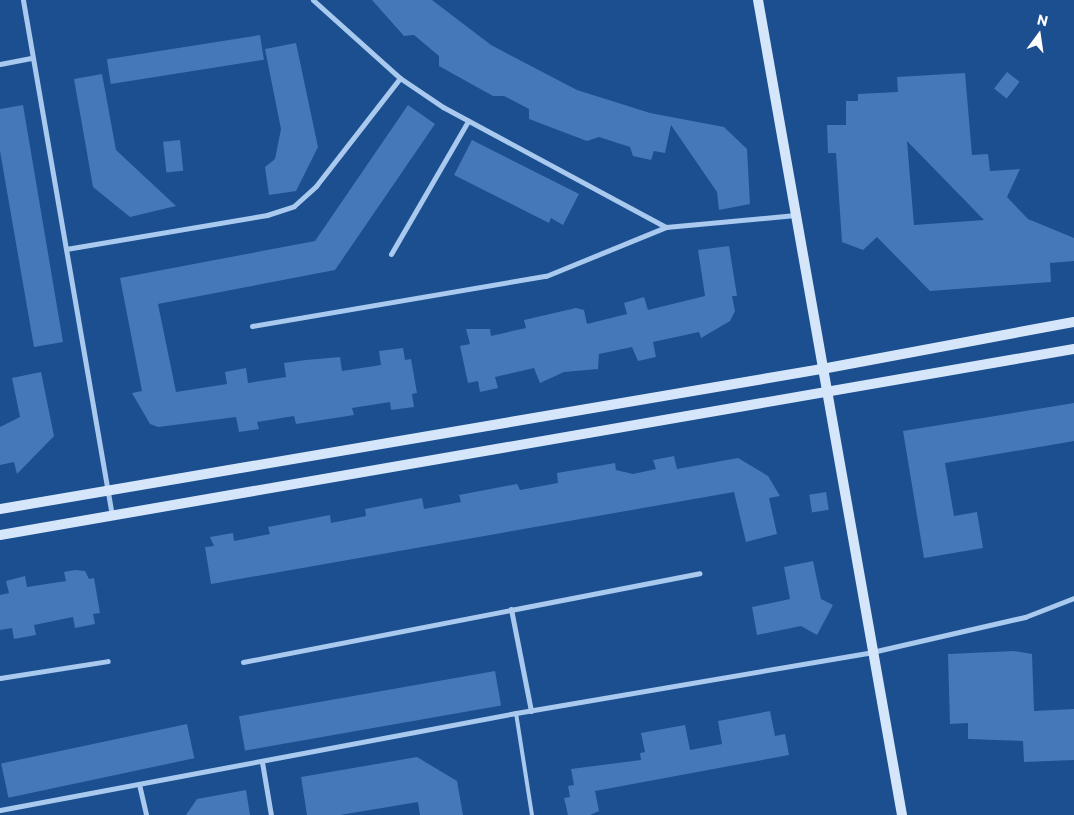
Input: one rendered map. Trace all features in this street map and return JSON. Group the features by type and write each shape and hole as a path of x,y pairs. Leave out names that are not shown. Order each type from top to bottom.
{"main road":[{"path":"758,0 902,815"},
{"path":"0,509 822,369 1074,322"},
{"path":"0,535 1074,349"}],"street":[{"path":"23,0 112,516"},
{"path":"313,0 400,78 468,121 666,227"},
{"path":"0,64 32,58"},
{"path":"66,249 266,215 294,206 316,186 400,78"},
{"path":"391,254 468,121"},
{"path":"252,326 546,276 666,227 795,215"},
{"path":"242,662 700,573"},
{"path":"0,810 516,713 872,652 1025,617 1074,598"},
{"path":"511,609 531,711"},
{"path":"0,678 108,661"},
{"path":"262,762 271,815"},
{"path":"140,784 146,815"}],"lane":[{"path":"516,713 532,815"}],"building":[{"path":"372,0 432,0 491,45 577,90 650,113 724,127 747,149 750,204 719,210 717,192 671,125 665,153 654,151 651,160 633,156 630,147 599,137 587,141 529,119 529,109 504,96 493,96 439,66 439,56 414,35 404,36"},
{"path":"260,35 264,60 111,84 107,59"},
{"path":"296,43 318,147 296,191 269,195 265,167 275,159 281,129 265,49"},
{"path":"1007,72 1020,82 1007,98 994,89"},
{"path":"965,73 972,155 988,154 990,171 1020,169 1007,197 1028,219 1074,238 1074,261 1050,263 1051,282 930,291 877,237 863,250 842,242 836,153 828,153 827,125 846,125 846,101 858,101 858,94 898,92 897,77","holes":["907,141 984,220 914,225"]},
{"path":"102,74 116,150 176,206 130,217 93,187 74,79"},
{"path":"23,105 63,342 34,347 0,151 0,109"},
{"path":"408,105 435,124 335,270 158,304 176,392 227,384 225,372 246,368 248,383 286,377 284,363 306,360 340,357 342,371 381,365 379,351 403,348 405,360 411,359 417,393 412,394 414,407 391,410 390,402 352,408 354,415 296,424 294,416 257,422 259,429 239,432 236,417 158,427 150,424 132,393 142,391 120,278 315,241"},
{"path":"180,140 183,171 166,173 163,142"},
{"path":"472,140 579,194 563,225 551,218 549,223 454,175"},
{"path":"729,246 737,296 732,296 735,311 730,321 701,338 699,332 653,342 656,357 638,361 632,347 599,354 598,369 564,372 540,383 534,368 495,377 498,388 480,392 478,381 468,383 460,346 470,344 466,329 490,329 491,336 526,328 524,320 576,308 584,310 587,324 627,314 624,303 644,297 648,310 705,296 698,250"},
{"path":"41,372 54,436 17,474 14,462 0,465 0,427 20,417 12,378"},
{"path":"1074,403 1074,441 945,463 954,516 977,512 983,548 924,558 903,431"},
{"path":"674,456 677,469 738,458 768,476 780,496 769,498 777,534 746,542 734,492 211,584 205,547 214,546 210,537 233,533 234,541 270,534 268,527 330,515 331,523 366,516 365,509 422,498 424,509 461,502 459,495 517,484 520,490 558,483 557,473 615,463 616,470 633,474 656,469 653,460"},
{"path":"826,492 829,510 812,512 809,495"},
{"path":"813,561 821,599 833,605 817,635 801,626 757,635 752,607 790,599 784,567"},
{"path":"85,571 89,579 94,578 100,613 93,614 95,624 75,628 73,617 34,625 36,635 14,639 12,628 0,630 0,595 9,593 6,581 25,576 27,587 66,581 64,572"},
{"path":"1014,651 1032,654 1034,711 1074,709 1074,760 1024,762 1023,741 968,739 968,723 950,724 948,654"},
{"path":"495,671 501,705 245,751 239,716"},
{"path":"770,711 775,736 785,734 789,755 595,791 599,811 590,815 568,815 564,798 570,797 568,786 574,785 571,769 641,760 640,753 645,752 641,733 685,725 690,750 722,744 718,721"},
{"path":"187,724 194,758 8,798 1,764"},
{"path":"417,757 457,781 463,815 420,815 418,802 340,815 307,815 301,777"},
{"path":"246,790 250,815 186,815 197,799"}]}
